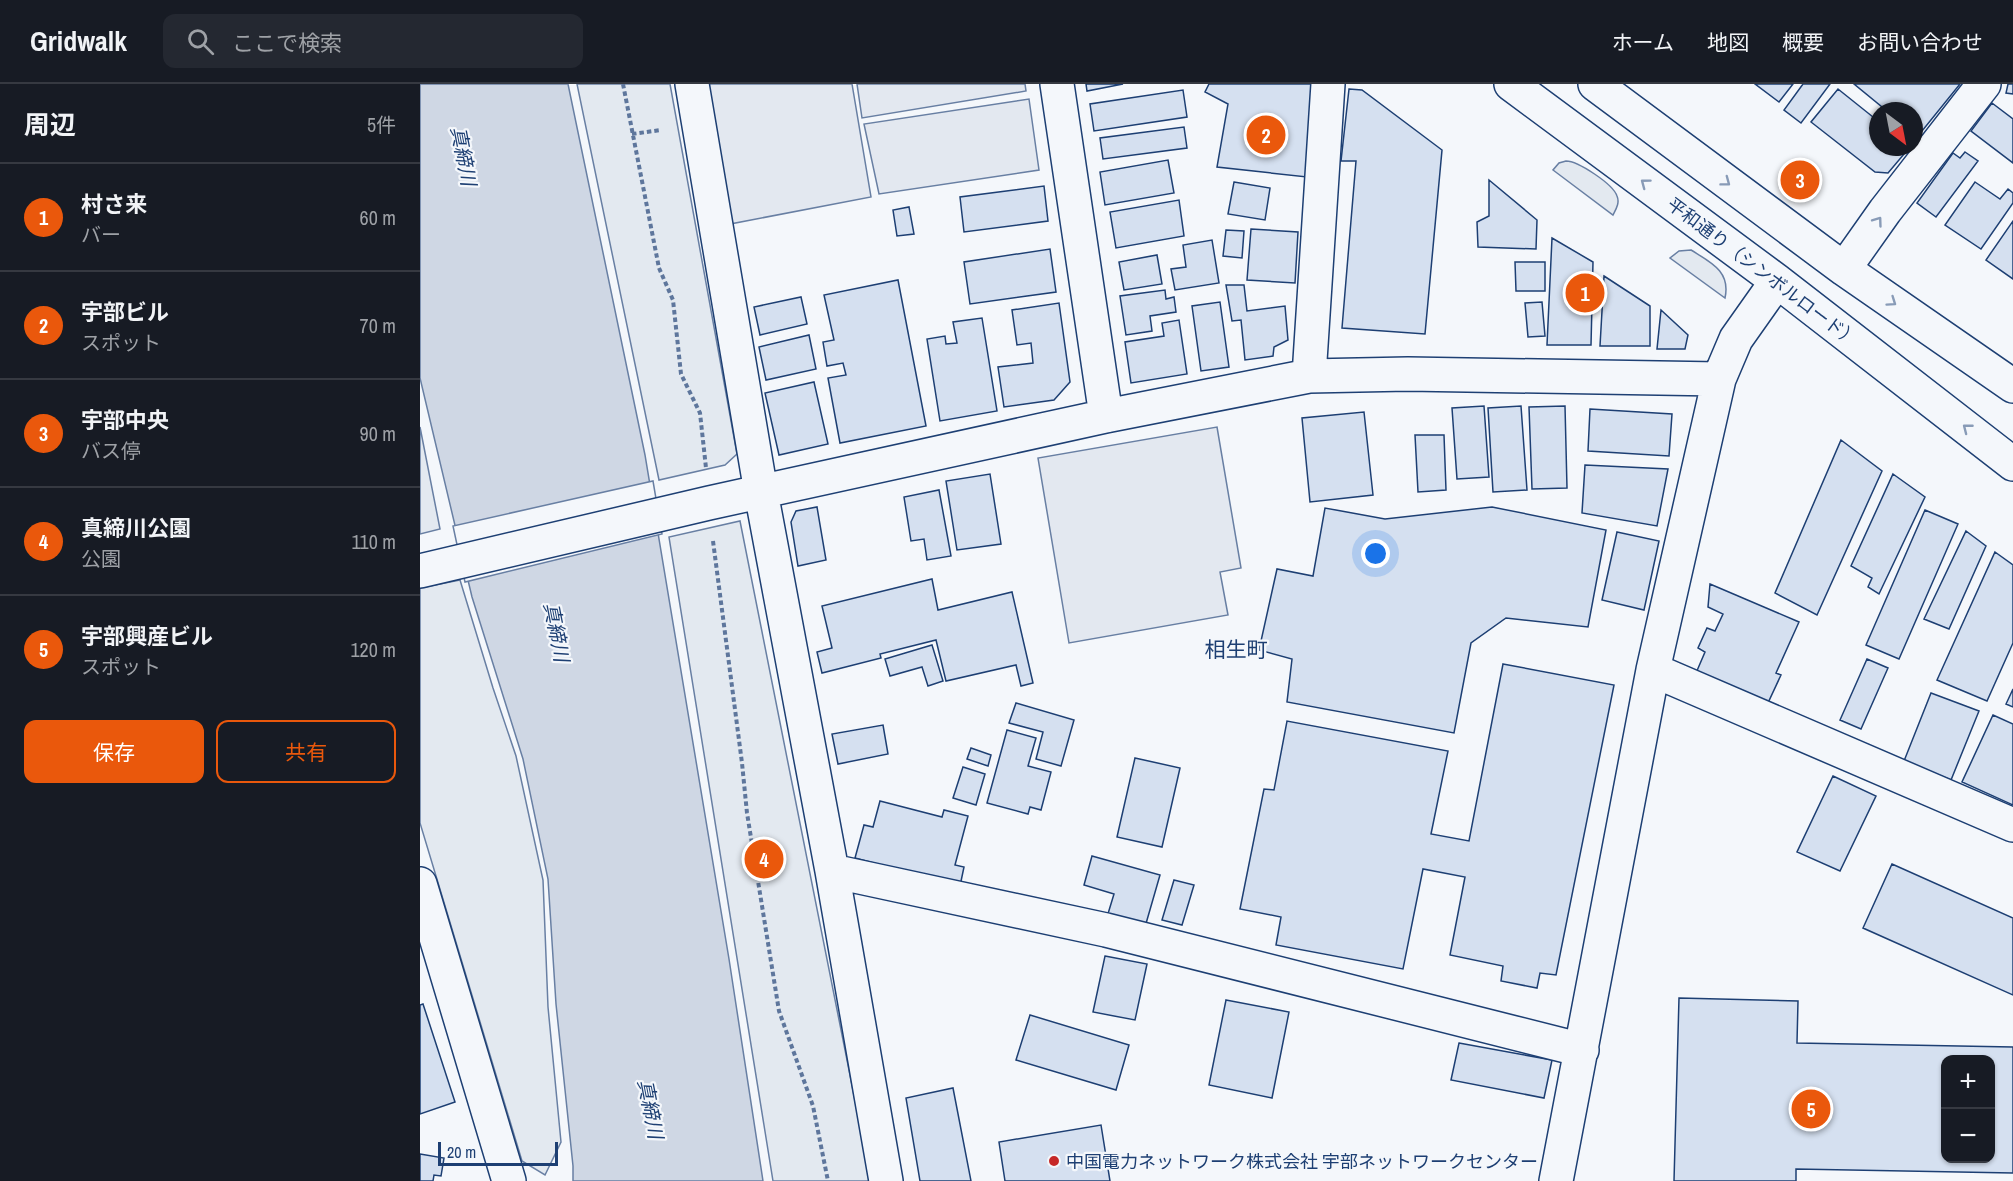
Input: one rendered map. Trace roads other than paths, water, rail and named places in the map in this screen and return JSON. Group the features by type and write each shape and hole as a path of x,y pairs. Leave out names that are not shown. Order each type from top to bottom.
{"street":[{"path":"692,84 761,492 832,871 886,1181"},
{"path":"1057,84 1106,416"},
{"path":"1309,376 1328,84"},
{"name":"平和通り（シンボルロード）","path":"1511,84 1777,281 2013,464"},
{"path":"1844,269 1885,211 1984,84"},
{"path":"1597,85 1844,269 2013,387"},
{"path":"1557,1181 1653,670 1719,379 1736,339 1777,281"},
{"path":"433,567 666,512 1106,416 1309,376 1408,374 1719,379"},
{"path":"1653,670 2013,825"},
{"path":"832,871 1106,930 1582,1050"},
{"path":"420,884 433,976 509,1181"}],"water":[{"name":"真締川","path":"420,84 568,84 645,455 729,959 763,1181 573,1181 556,1004 548,879 523,759 472,597 420,378"}],"place":[{"name":"宇部ビル","path":"1266,135"},
{"name":"宇部中央","path":"1800,180"},
{"name":"村さ来","path":"1585,293"},
{"name":"真締川公園","path":"764,859"},
{"name":"宇部興産ビル","path":"1811,1109"},
{"name":"中国電力ネットワーク株式会社 宇部ネットワークセンター","path":"1054,1161"}],"district":[{"name":"相生町","path":"1236,649"}]}
